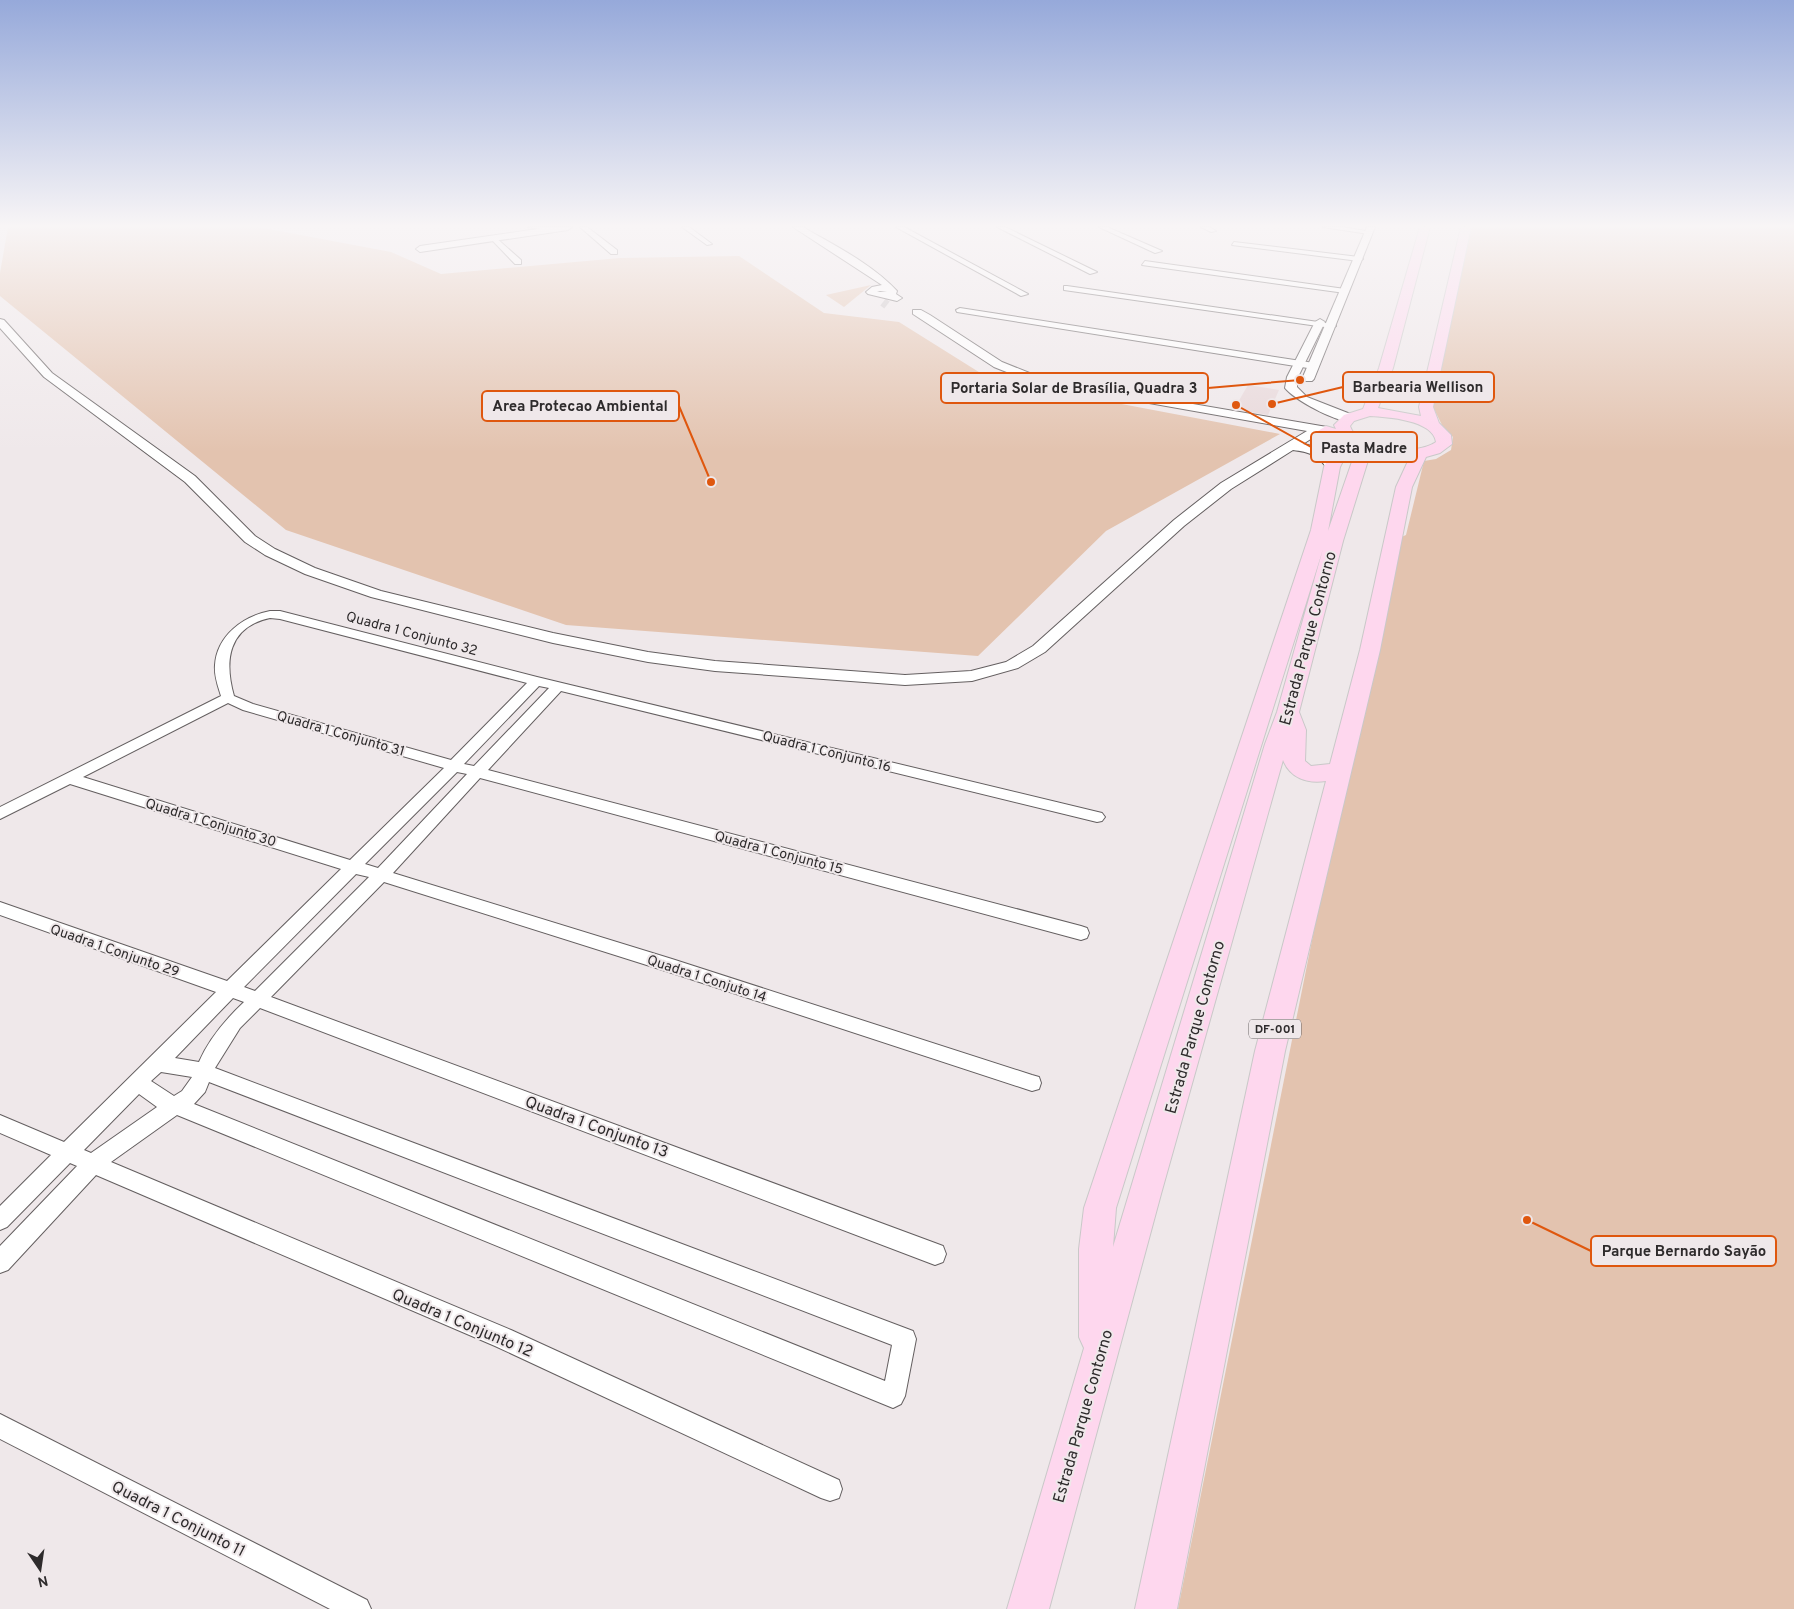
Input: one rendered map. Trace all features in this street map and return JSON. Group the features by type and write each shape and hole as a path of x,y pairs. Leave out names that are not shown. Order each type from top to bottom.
{"main road":[{"path":"1369,412 1386,368 1404,302"},
{"path":"1432,425 1426,408 1449,302"},
{"path":"1369,412 1404,415 1432,425 1443,436 1444,444 1435,451 1419,455 1392,454 1365,447 1344,433 1342,425 1349,418 1369,412"},
{"path":"1322,430 1337,435 1344,442 1332,467 1319,531 1317,552 1323,582"},
{"name":"Estrada Parque Contorno","path":"1028,1609 1144,1194 1190,1044 1207,977 1276,744 1288,712 1334,541 1365,447"},
{"name":"DF-001","path":"1156,1609 1270,1051 1370,650 1404,488 1419,455"},
{"path":"1097,1364 1096,1249 1100,1208 1319,531"},
{"path":"1288,712 1296,728 1294,761 1298,766 1318,775 1328,774 1340,769"}],"street":[{"path":"897,302 920,311 997,364 1036,378 1344,433"},
{"path":"1166,302 1332,326"},
{"path":"1329,302 1292,379 1291,388 1303,398 1349,418"},
{"path":"1303,398 1307,381 1341,302"},
{"path":"960,310 1314,366"},
{"path":"0,322 48,375 190,479 226,517 270,552 341,583 376,594 599,648 715,666 905,680 972,676 1012,666 1039,649 1179,523 1226,486 1288,446 1322,430"},
{"path":"1288,446 1302,447 1320,453 1328,458 1332,467"},
{"name":"Quadra 1 Conjunto 32","path":"228,698 222,671 222,659 229,644 251,620 264,614 280,615 558,686"},
{"path":"0,1220 139,1083 536,681"},
{"path":"0,1262 93,1164 124,1140 178,1105 198,1086 211,1056 222,1038 257,999 381,875 477,770 558,686"},
{"name":"Quadra 1 Conjunto 16","path":"558,686 1097,817"},
{"path":"0,814 171,725 228,698"},
{"name":"Quadra 1 Conjunto 31","path":"228,698 248,706 454,766 477,770"},
{"name":"Quadra 1 Conjunto 15","path":"477,770 1081,933"},
{"name":"Quadra 1 Conjunto 30","path":"69,778 381,875"},
{"name":"Quadra 1 Conjuto 14","path":"381,875 1032,1083"},
{"name":"Quadra 1 Conjunto 29","path":"0,908 257,999"},
{"name":"Quadra 1 Conjunto 13","path":"257,999 935,1254"},
{"path":"139,1083 164,1101 178,1105 892,1396 905,1339 190,1067 158,1063"},
{"name":"Quadra 1 Conjunto 12","path":"0,1124 503,1338 830,1489"},
{"name":"Quadra 1 Conjunto 11","path":"0,1426 358,1609"}],"shaded area":[{"path":"7,302 808,302 824,313 899,322 990,379 1280,434 1106,531 978,656 566,625 286,530"},
{"path":"837,302 850,302 844,307"},
{"path":"1455,302 1794,302 1794,1609 1178,1609 1392,541 1406,535 1424,461 1436,459 1451,450 1453,437 1442,425 1432,405"},
{"path":"1248,385 1279,390 1268,415 1234,409"}],"tunnel":[{"path":"883,302 887,305"}],"place":[{"name":"Portaria Solar de Brasília, Quadra 3","path":"1300,380"},
{"name":"Barbearia Wellison","path":"1272,404"},
{"name":"Pasta Madre","path":"1236,405"},
{"name":"Area Protecao Ambiental","path":"711,482"},
{"name":"Parque Bernardo Sayão","path":"1527,1220"}]}
